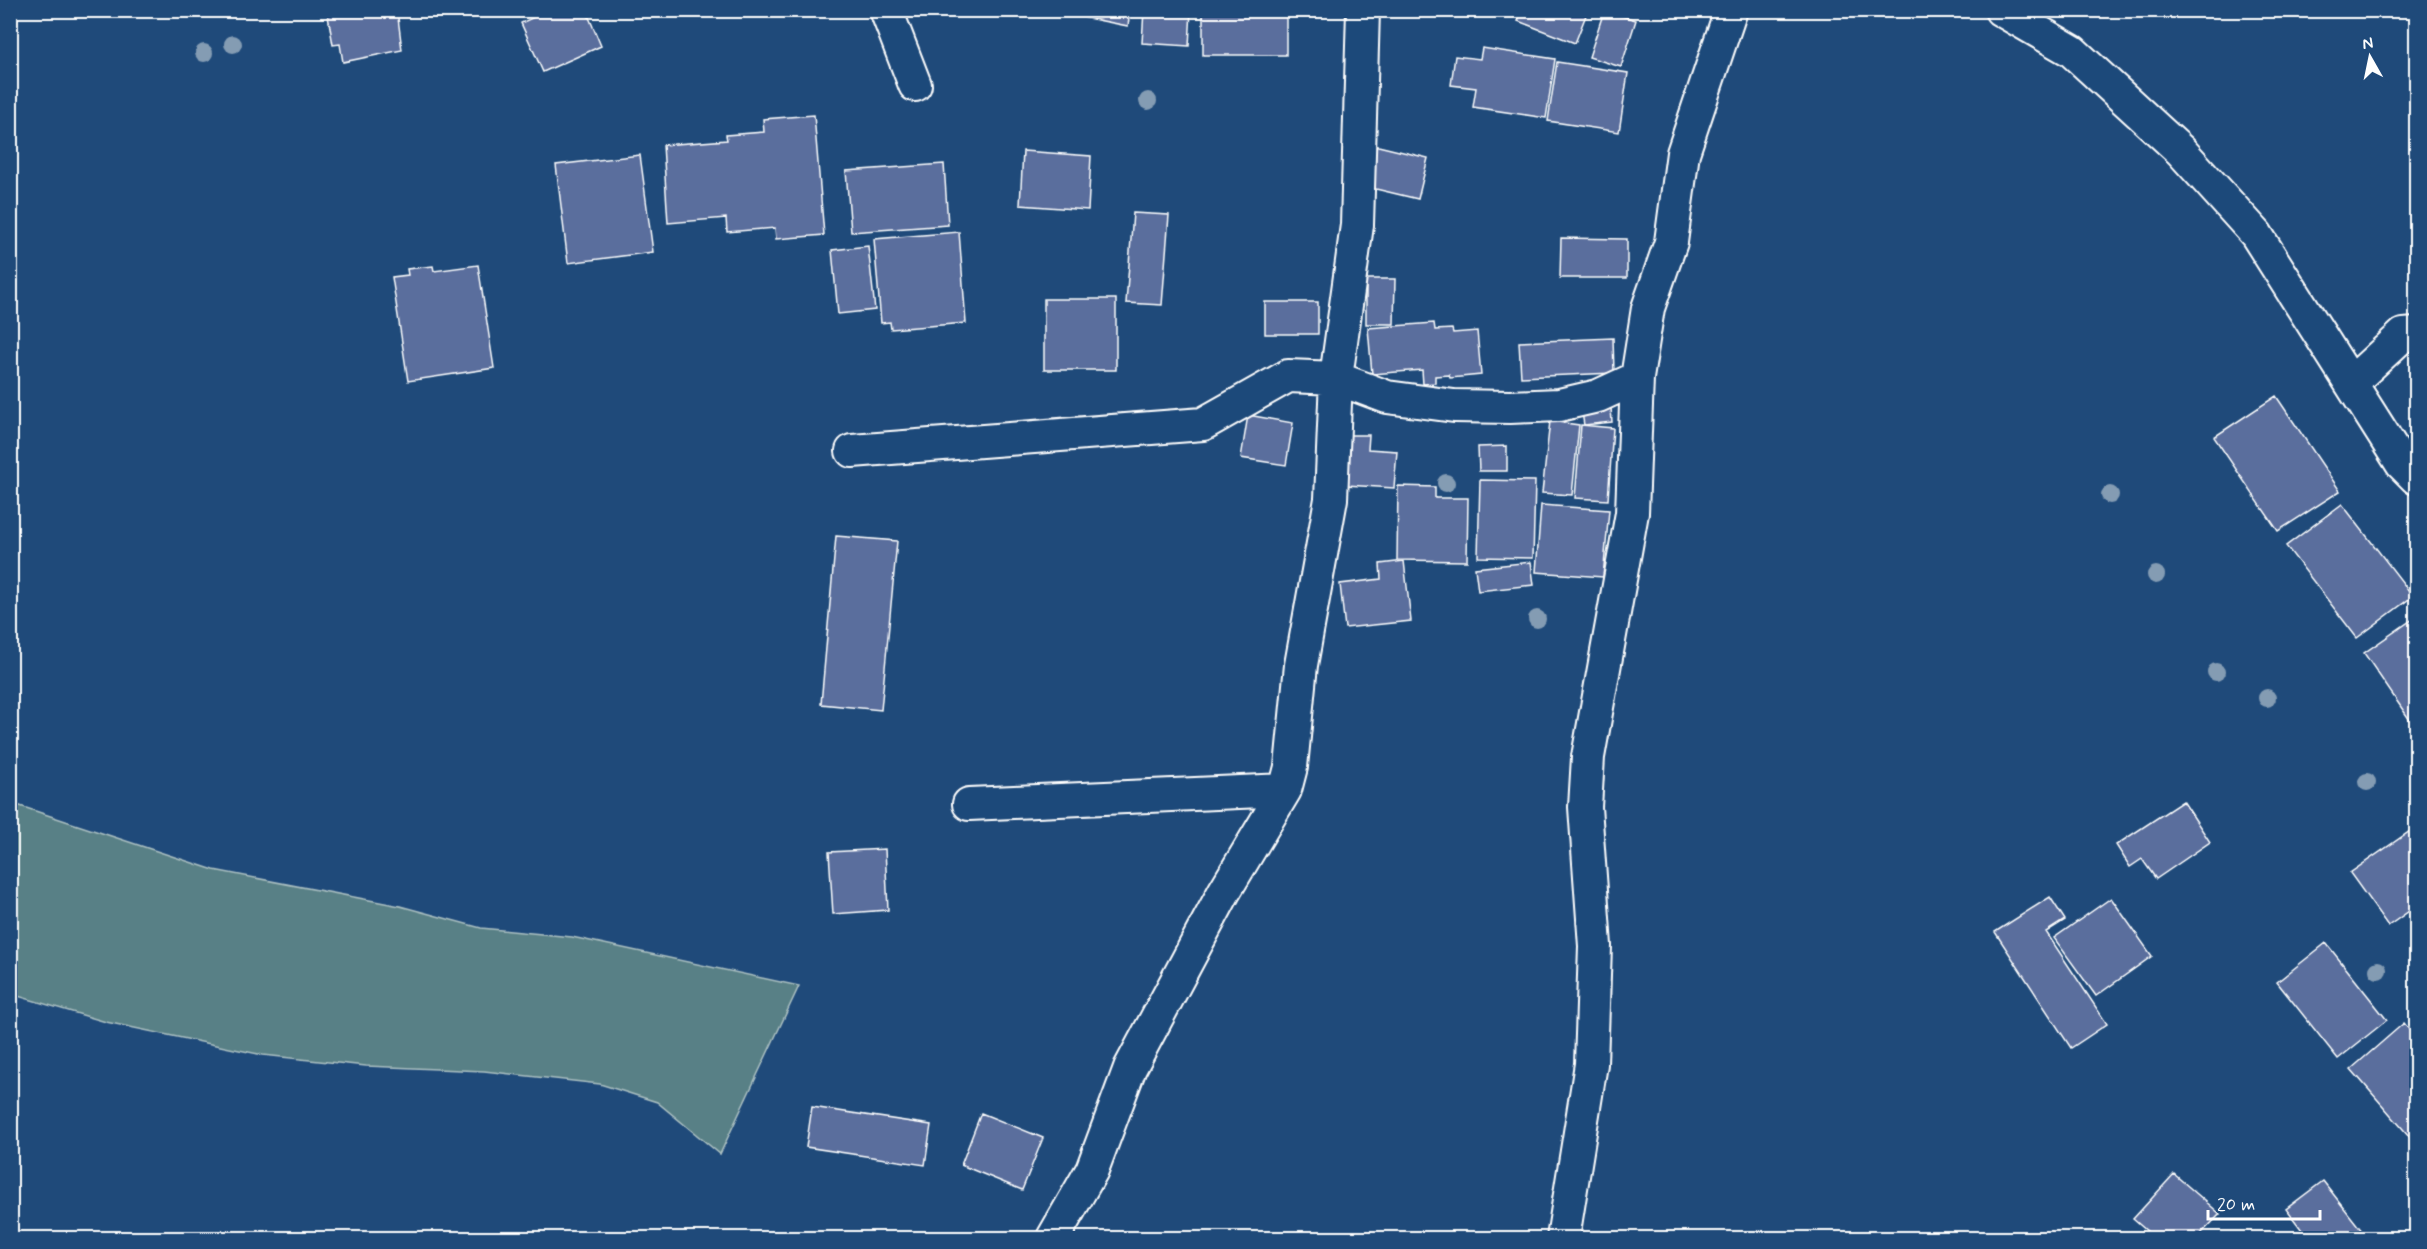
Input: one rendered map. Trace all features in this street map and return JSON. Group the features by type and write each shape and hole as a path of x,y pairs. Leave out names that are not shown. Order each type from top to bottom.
{"street":[{"path":"886,10 915,85"},
{"path":"1053,1239 1092,1170 1130,1068 1224,892 1285,790 1291,767 1301,664 1331,500 1335,378 1358,225 1363,10"},
{"path":"1563,1239 1591,1064 1595,946 1585,807 1588,757 1632,513 1637,378 1648,308 1671,242 1683,153 1731,10"},
{"path":"2001,10 2072,51 2181,151 2256,234 2402,464 2416,478"},
{"path":"2351,383 2403,335 2416,334"},
{"path":"852,451 1203,424 1288,376 1335,378 1387,397 1454,406 1510,407 1559,405 1588,398 1637,378"},
{"path":"969,804 1285,790"}],"green space":[{"path":"11,803 214,870 400,906 481,928 572,937 799,986 720,1154 657,1102 600,1084 484,1071 366,1066 263,1055 106,1022 11,994"}],"building":[{"path":"327,10 397,10 402,50 343,62 340,44 333,45"},
{"path":"549,10 586,10 601,46 543,72 521,23"},
{"path":"691,10 736,10 693,18"},
{"path":"1047,10 1130,10 1128,26"},
{"path":"1144,10 1191,10 1189,46 1142,43"},
{"path":"1203,10 1286,10 1286,55 1203,55"},
{"path":"1522,10 1588,10 1575,43 1518,21"},
{"path":"1604,11 1636,20 1621,67 1589,57"},
{"path":"1482,48 1555,59 1546,118 1473,107 1476,88 1451,85 1455,56 1480,59"},
{"path":"1557,62 1628,73 1619,132 1548,121"},
{"path":"814,115 824,235 776,239 775,228 727,232 726,218 668,223 663,145 727,140 726,135 764,132 763,119"},
{"path":"1370,144 1428,158 1418,199 1359,185"},
{"path":"1023,151 1091,156 1088,210 1020,205"},
{"path":"640,155 653,252 568,263 556,165"},
{"path":"944,164 948,225 851,232 846,171"},
{"path":"1133,213 1169,215 1162,305 1126,303"},
{"path":"959,232 966,323 891,329 890,322 881,323 874,239"},
{"path":"1561,238 1627,239 1627,278 1560,278"},
{"path":"868,246 875,310 838,314 832,250"},
{"path":"478,265 494,368 408,381 392,277 408,275 407,269 433,266 434,271"},
{"path":"1366,279 1395,279 1394,324 1366,324"},
{"path":"1044,299 1116,299 1116,370 1044,370"},
{"path":"1265,302 1318,302 1318,334 1265,334"},
{"path":"1434,323 1435,330 1452,329 1453,333 1477,331 1481,375 1450,378 1449,375 1435,376 1435,383 1423,384 1422,370 1372,374 1368,328"},
{"path":"1613,338 1614,373 1521,377 1519,342"},
{"path":"2276,396 2340,491 2278,531 2214,437"},
{"path":"1611,408 1612,422 1584,425 1582,412"},
{"path":"1248,415 1293,423 1286,465 1241,458"},
{"path":"1550,421 1579,425 1572,495 1542,493"},
{"path":"1581,425 1613,428 1608,500 1575,498"},
{"path":"1350,435 1369,435 1368,449 1397,451 1394,488 1346,485"},
{"path":"1507,446 1507,471 1479,471 1478,447"},
{"path":"1480,480 1535,481 1533,558 1478,557"},
{"path":"1398,486 1435,487 1435,498 1468,498 1467,561 1397,560"},
{"path":"2342,504 2413,596 2357,638 2286,546"},
{"path":"1541,505 1609,510 1603,577 1536,572"},
{"path":"836,536 897,541 881,710 821,704"},
{"path":"1404,561 1411,621 1345,628 1340,584 1381,579 1380,564"},
{"path":"1531,562 1534,585 1478,591 1475,568"},
{"path":"2416,617 2416,729 2364,653"},
{"path":"2183,801 2210,842 2156,879 2142,859 2130,867 2116,845"},
{"path":"2416,827 2416,906 2388,926 2350,873"},
{"path":"885,849 888,910 833,914 829,852"},
{"path":"2050,897 2065,920 2046,932 2107,1024 2071,1048 1995,932"},
{"path":"2111,898 2152,956 2096,996 2054,938"},
{"path":"2326,943 2387,1020 2338,1059 2277,982"},
{"path":"2404,1023 2416,1038 2416,1144 2351,1069"},
{"path":"812,1107 931,1125 925,1165 806,1147"},
{"path":"981,1113 1043,1138 1022,1190 961,1165"},
{"path":"2174,1174 2220,1214 2197,1238 2155,1238 2133,1219"},
{"path":"2323,1181 2366,1236 2362,1238 2308,1238 2286,1209"}]}
